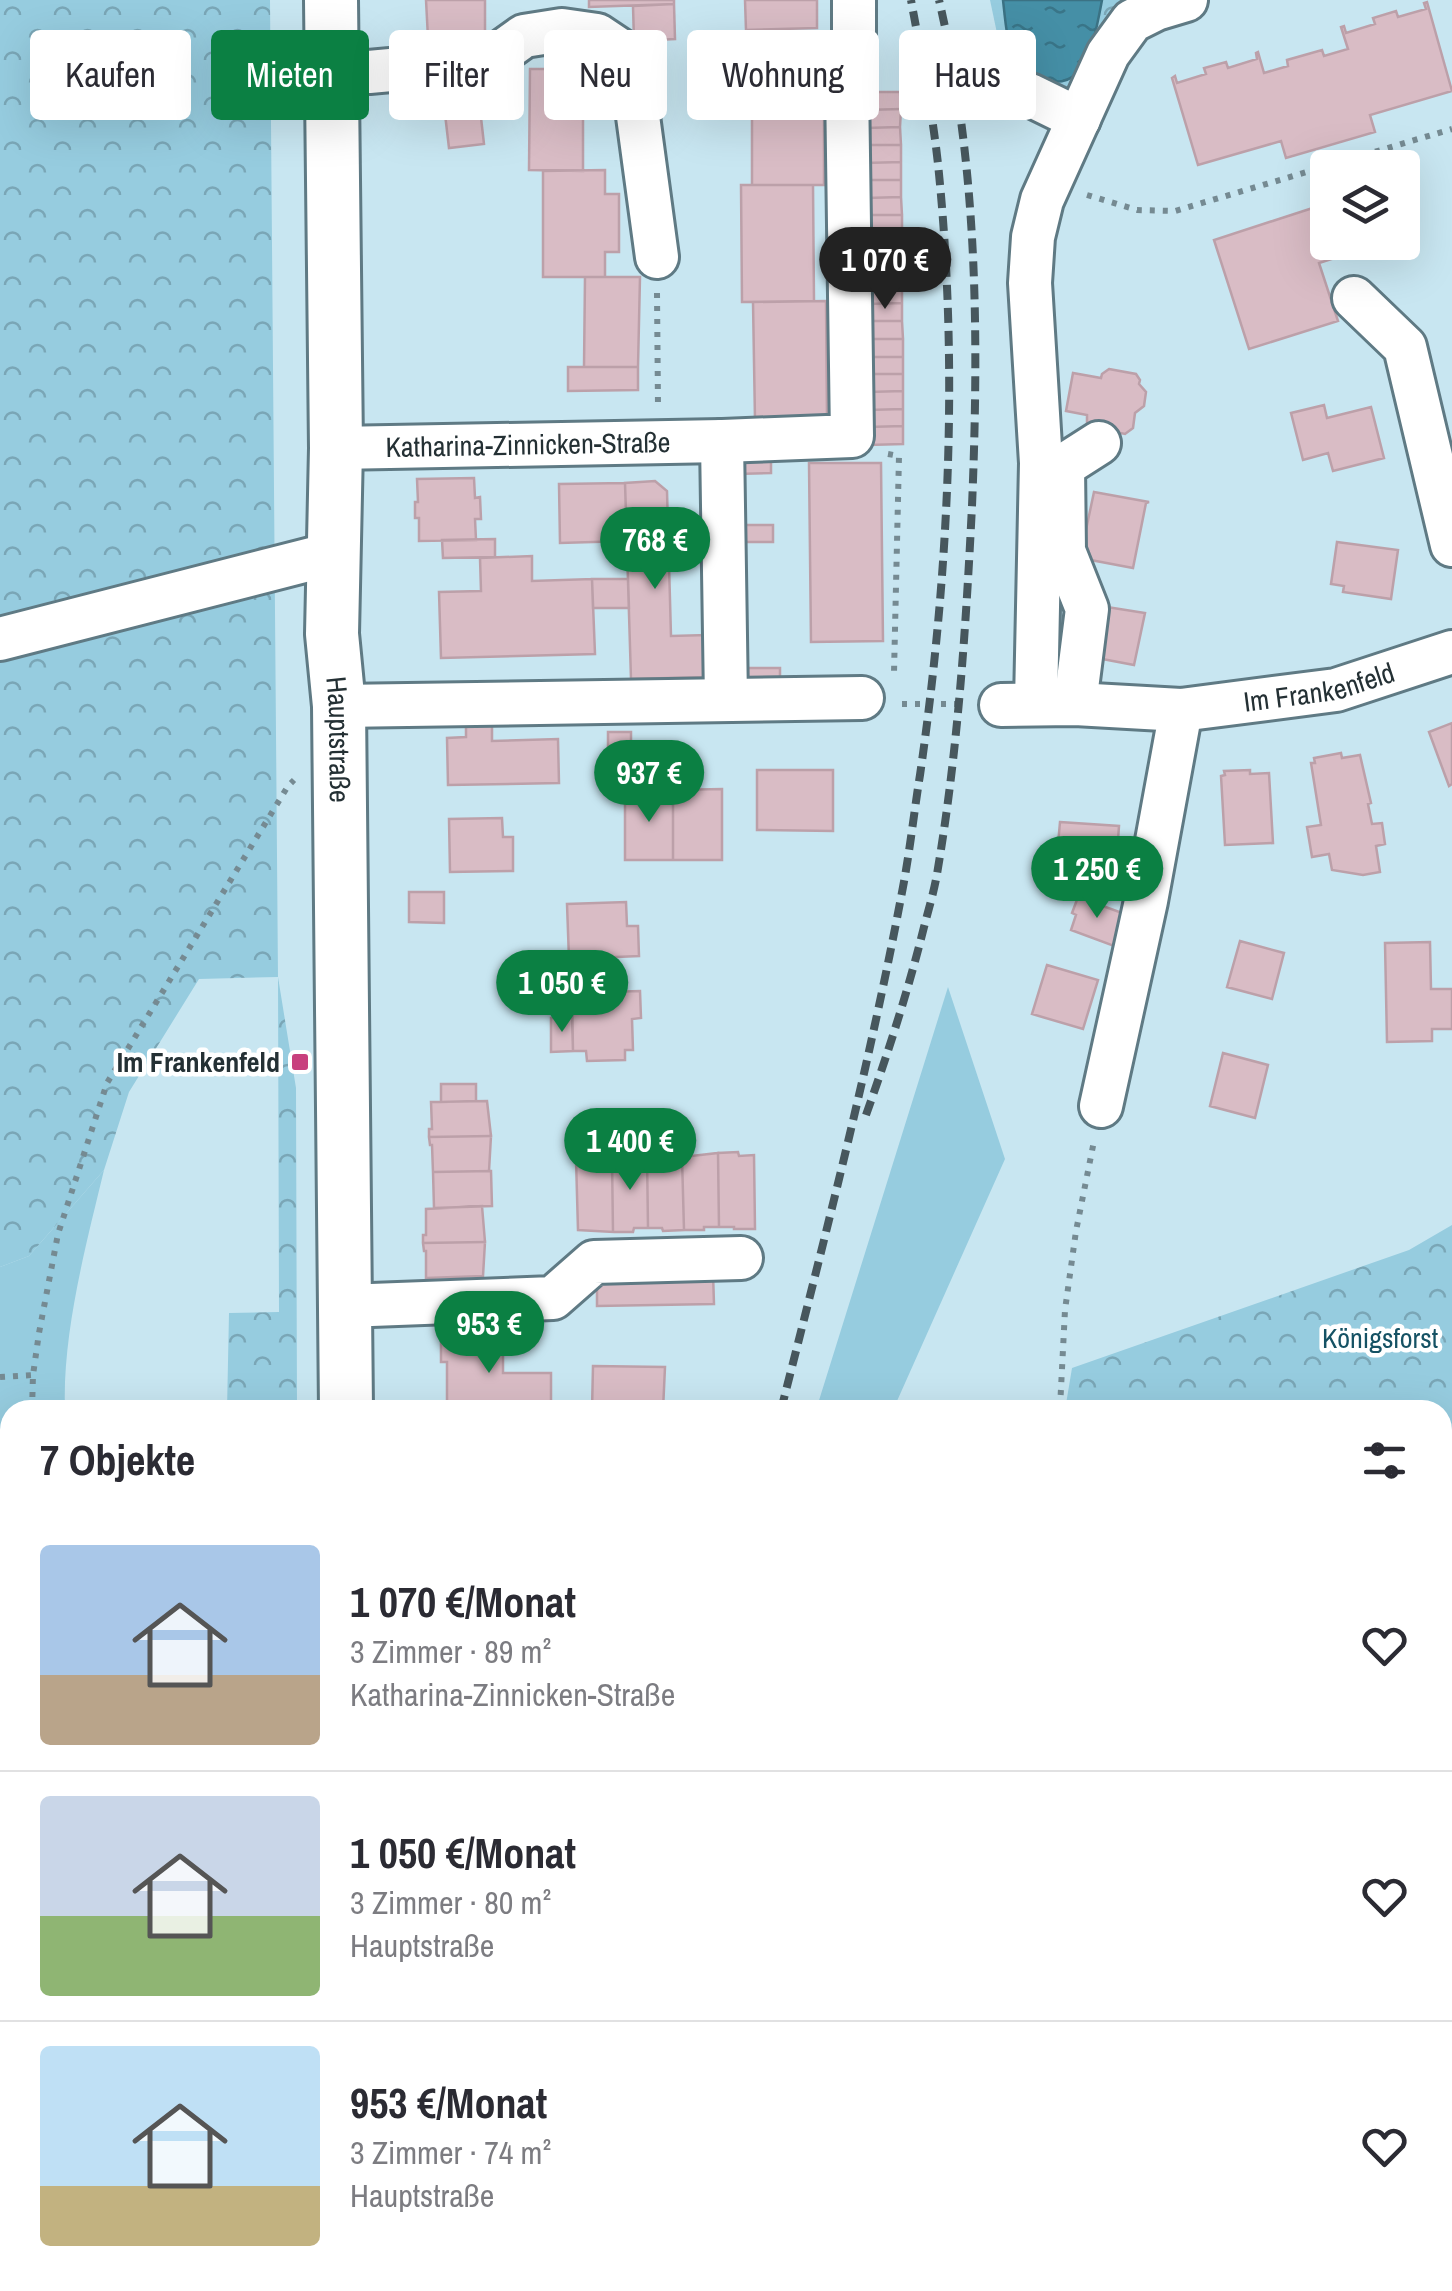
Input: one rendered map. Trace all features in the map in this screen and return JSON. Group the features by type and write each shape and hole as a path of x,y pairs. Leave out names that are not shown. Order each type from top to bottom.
{"main road":[{"name":"Hauptstraße","path":"331,0 331,30"},
{"name":"Hauptstraße","path":"333,120 336,448 332,634 339,722 346,1400"}],"street":[{"path":"852,436 848,84 854,46 854,0"},
{"path":"1037,704 1041,463 1030,283 1032,237 1042,200 1108,54 1132,21 1186,0"},
{"path":"369,72 490,61 524,36 562,30 597,35 630,57 657,257"},
{"path":"1036,98 1079,119"},
{"path":"1354,298 1405,346 1452,544"},
{"name":"Katharina-Zinnicken-Straße","path":"336,448 852,436"},
{"path":"722,442 726,700"},
{"path":"1037,704 1087,609 1064,551 1063,466 1099,442"},
{"path":"0,638 335,554"},
{"name":"Im Frankenfeld","path":"1037,704 1181,710 1336,690 1452,652"},
{"path":"339,722 726,700 878,701"},
{"path":"1102,1106 1146,901 1181,710"},
{"path":"345,1306 554,1298 594,1262 741,1258"}],"path":[{"path":"1087,195 1137,210 1175,211 1452,129"},
{"path":"657,257 659,443"},
{"path":"852,436 864,450 899,456 878,701 1037,704"},
{"path":"32,1400 33,1375 58,1234 106,1082 288,786 339,722"},
{"path":"1060,1400 1065,1310 1076,1232 1102,1106"},
{"path":"0,1377 33,1375"}],"green space":[{"path":"0,0 270,0 270,30 211,30 211,120 271,120 278,977 199,979 129,1092 104,1170 29,1256 0,1267"},
{"path":"990,0 1133,0 1084,76 1059,92 1036,85 1036,30 996,30"},
{"path":"902,232 902,286 867,287 866,233"},
{"path":"278,977 296,1088 297,1400 227,1400 229,1313 279,1312"},
{"path":"948,987 1005,1159 897,1400 819,1400"},
{"path":"104,1170 71,1320 65,1400 0,1400 0,1267 29,1256"},
{"name":"Königsforst","path":"1452,1225 1452,1400 1067,1400 1072,1368 1409,1250"}],"water":[{"path":"1003,0 1102,0 1090,49 1077,73 1067,80 1052,82 1036,78 1036,30 1007,30"}],"building":[{"path":"426,0 485,0 485,30 428,30"},
{"path":"589,0 674,0 674,4 589,7"},
{"path":"745,0 817,0 817,28 746,30"},
{"path":"1427,2 1452,91 1370,115 1375,132 1286,158 1281,141 1198,165 1172,78 1175,76 1177,83 1206,74 1204,68 1226,62 1228,68 1257,59 1258,52 1264,73 1288,66 1287,60 1322,50 1324,56 1348,49 1341,27 1346,33 1375,24 1373,18 1396,11 1398,17 1426,9"},
{"path":"674,4 675,39 667,39 667,30 634,30 633,6"},
{"path":"530,69 544,69 544,120 583,120 583,171 529,170"},
{"path":"879,92 899,92 899,109 879,110"},
{"path":"899,109 900,127 865,128 865,120 879,120 879,110"},
{"path":"446,120 481,120 484,144 449,148"},
{"path":"752,120 824,120 824,185 752,185"},
{"path":"900,127 901,145 865,145 865,128"},
{"path":"865,145 901,145 901,162 865,163"},
{"path":"901,162 901,180 865,180 865,163"},
{"path":"605,170 605,194 619,194 619,252 605,252 605,277 543,277 543,171"},
{"path":"865,180 901,180 901,197 866,198"},
{"path":"741,185 813,185 814,301 742,302"},
{"path":"901,197 902,215 866,215 866,198"},
{"path":"1310,209 1310,260 1328,260 1319,263 1338,321 1249,349 1214,240"},
{"path":"866,215 902,215 902,232 866,233"},
{"path":"585,277 640,277 638,367 584,367"},
{"path":"902,286 902,303 867,304 867,287"},
{"path":"826,301 827,418 755,420 753,302"},
{"path":"902,303 902,321 867,321 867,304"},
{"path":"867,321 902,321 903,339 867,339"},
{"path":"867,339 903,339 903,357 867,357"},
{"path":"867,357 903,357 903,374 867,374"},
{"path":"568,367 638,367 638,390 568,391"},
{"path":"1109,369 1136,374 1146,392 1144,406 1135,413 1133,428 1125,434 1087,426 1087,415 1066,411 1073,373 1101,378"},
{"path":"867,374 903,374 903,391 868,392"},
{"path":"903,391 903,409 868,410 868,392"},
{"path":"1324,405 1327,418 1371,407 1384,458 1333,471 1328,453 1303,460 1291,413"},
{"path":"903,409 903,426 868,427 868,410"},
{"path":"903,426 903,444 868,445 868,427"},
{"path":"736,456 771,456 771,473 737,474"},
{"path":"809,463 881,463 883,641 811,642"},
{"path":"474,478 481,519 475,519 476,540 419,541 419,518 415,518 417,479"},
{"path":"655,481 667,491 671,636 707,635 707,677 631,679 625,483"},
{"path":"625,483 627,541 560,543 559,484"},
{"path":"1094,492 1149,502 1133,568 1080,558"},
{"path":"737,525 773,525 773,542 737,542"},
{"path":"495,539 495,557 443,558 442,540"},
{"path":"1337,542 1398,550 1391,599 1343,592 1344,586 1331,584"},
{"path":"532,556 532,581 592,579 595,654 441,658 439,592 481,591 480,558"},
{"path":"592,579 628,579 629,608 593,608"},
{"path":"1107,607 1145,613 1134,665 1097,658"},
{"path":"739,668 780,668 780,685 739,685"},
{"path":"1452,723 1452,784 1449,786 1429,732"},
{"path":"492,724 492,741 558,739 559,783 448,785 447,738 466,737 466,725"},
{"path":"608,732 631,732 631,770 608,771"},
{"path":"1341,753 1342,758 1360,755 1372,824 1382,823 1385,844 1376,846 1380,872 1363,875 1332,870 1329,854 1312,857 1307,827 1321,825 1311,763 1315,763 1314,758"},
{"path":"757,770 833,770 833,831 757,830"},
{"path":"1250,770 1250,774 1269,773 1273,843 1225,845 1221,776 1224,771"},
{"path":"722,789 722,860 673,860 673,790"},
{"path":"625,790 673,790 673,860 625,860"},
{"path":"502,818 503,837 513,837 513,871 450,872 449,819"},
{"path":"1060,822 1119,826 1115,882 1055,878"},
{"path":"409,892 444,892 444,923 409,922"},
{"path":"1078,897 1125,914 1114,946 1071,930"},
{"path":"626,902 627,926 638,926 639,956 569,959 567,904"},
{"path":"1240,941 1284,953 1272,999 1227,987"},
{"path":"1430,942 1431,989 1452,989 1452,1029 1432,1029 1432,1041 1387,1042 1385,943"},
{"path":"1047,965 1098,980 1083,1029 1032,1014"},
{"path":"640,991 641,1018 632,1019 633,1050 625,1050 625,1060 587,1061 586,1051 573,1051 572,993"},
{"path":"572,1017 573,1051 551,1052 551,1018"},
{"path":"1223,1053 1268,1065 1255,1118 1210,1106"},
{"path":"441,1084 476,1084 476,1101 441,1102"},
{"path":"487,1101 491,1136 429,1137 431,1102"},
{"path":"491,1136 489,1171 433,1172 429,1137"},
{"path":"738,1152 739,1156 754,1155 755,1229 719,1227 718,1153"},
{"path":"718,1153 719,1227 684,1230 682,1157"},
{"path":"647,1155 682,1157 684,1230 648,1228"},
{"path":"647,1155 648,1228 613,1232 612,1159"},
{"path":"576,1159 612,1159 613,1232 578,1230"},
{"path":"491,1171 492,1206 434,1208 433,1172"},
{"path":"482,1206 485,1242 423,1243 426,1209"},
{"path":"485,1242 483,1276 426,1278 423,1243"},
{"path":"713,1273 714,1304 597,1306 597,1275"},
{"path":"441,1332 503,1332 503,1373 551,1373 551,1400 447,1400 447,1362 441,1362"},
{"path":"593,1366 665,1367 663,1400 592,1400"}],"railway":[{"path":"784,1400 890,953 910,845 938,623 948,470 948,317 938,164 911,0"},
{"path":"866,1115 918,951 937,875 956,733 967,596 975,379 973,252 962,125 939,0"}],"place":[{"name":"Im Frankenfeld","path":"300,1062"}]}
